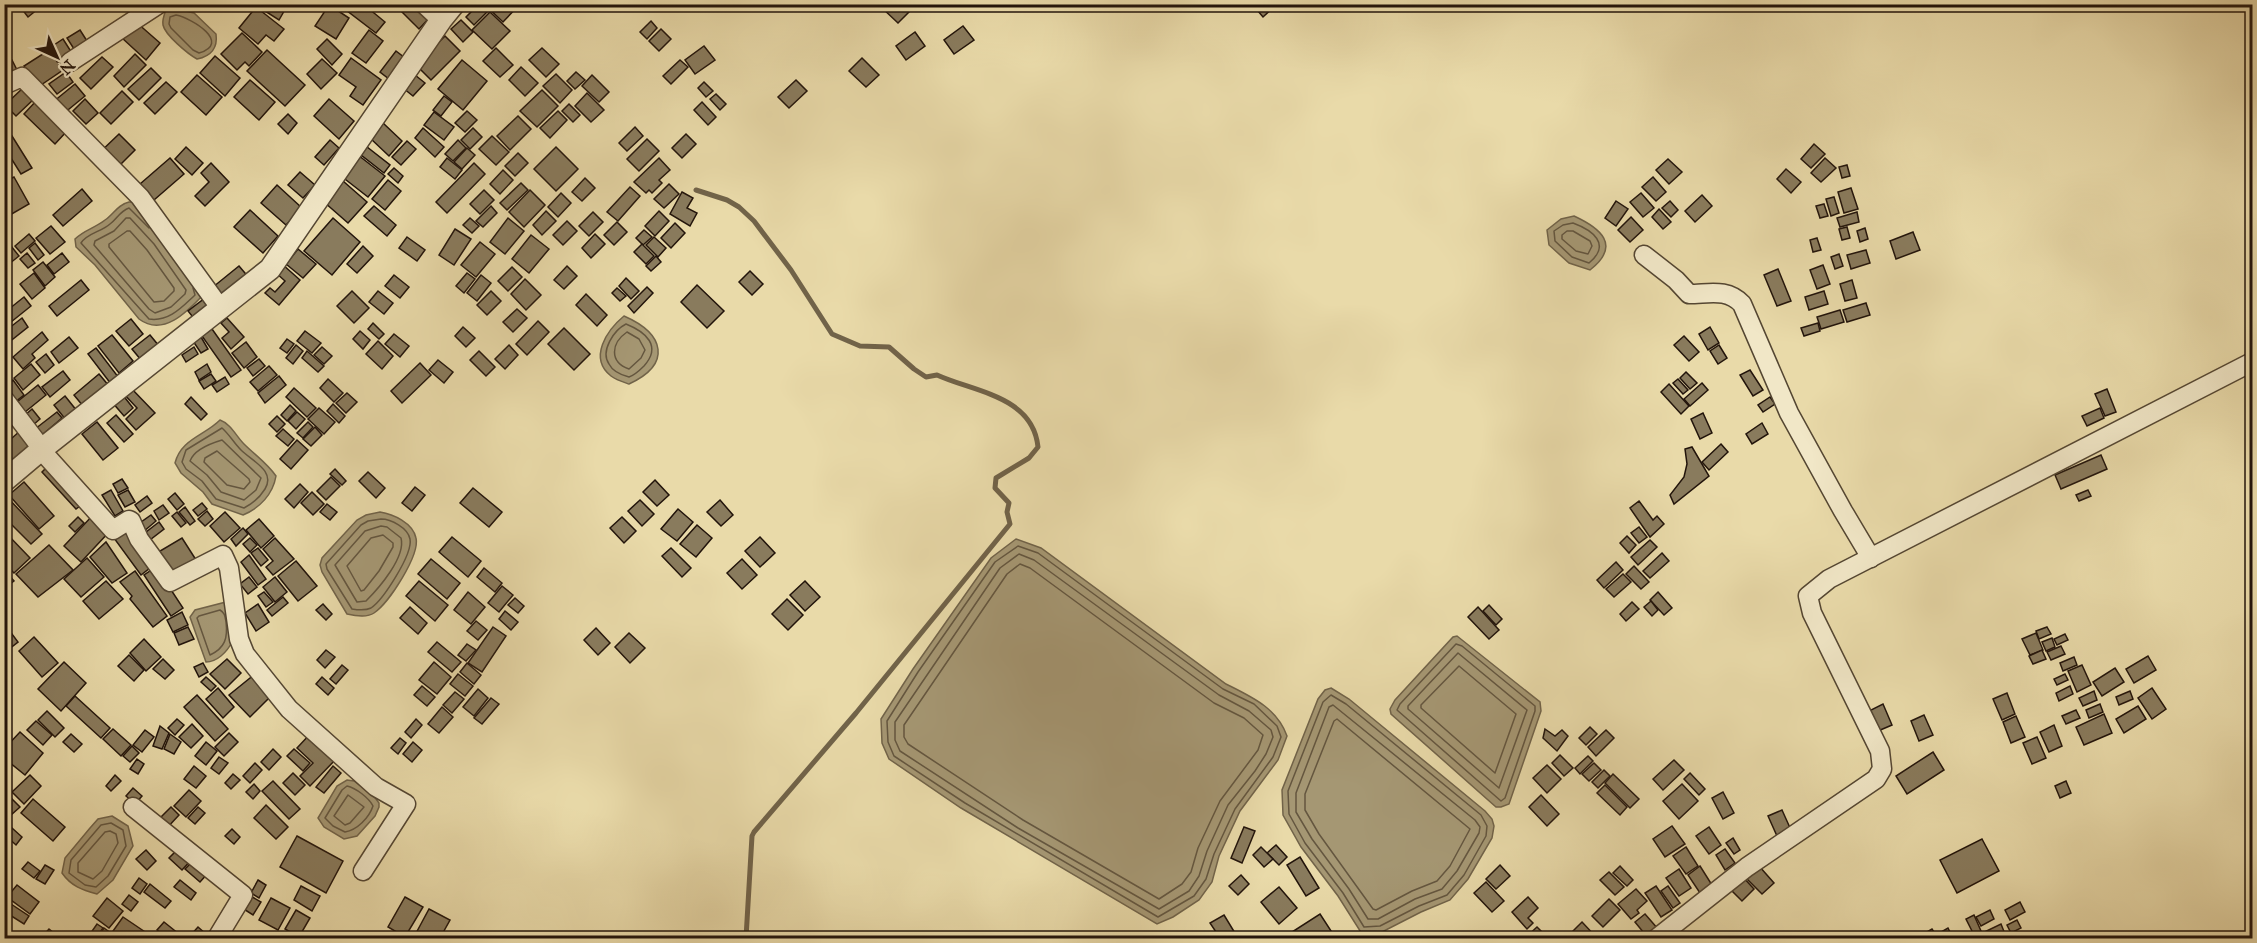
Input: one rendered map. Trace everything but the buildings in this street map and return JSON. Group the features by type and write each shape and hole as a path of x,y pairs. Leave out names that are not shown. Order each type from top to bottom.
{"street":[{"path":"70,62 159,4"},
{"path":"4,481 41,449 270,269 435,9"},
{"path":"4,85 22,77 140,197 221,309"},
{"path":"1644,255 1676,280 1689,294 1728,293 1742,304 1789,413 1871,558"},
{"path":"1657,939 1748,867 1876,779 1882,769 1880,751 1812,613 1809,596 1829,579 2253,362"},
{"path":"4,399 41,449 113,530 131,521 139,539 170,582 223,555 229,568 238,639 245,654 290,709 376,788 406,804 363,871"},
{"path":"134,807 243,895 216,939"}],"water":[{"path":"177,9 194,13 216,34 215,48 210,54 197,59 168,34 163,25 166,10"},
{"path":"134,202 203,295 182,315 166,324 148,324 139,319 95,265 76,247 75,239 78,236 101,223 119,207"},
{"path":"1574,216 1592,226 1604,238 1605,253 1590,270 1569,263 1549,245 1547,230 1561,219"},
{"path":"624,316 648,331 658,349 657,358 652,367 643,376 629,384 611,376 604,369 601,361 602,344 606,336"},
{"path":"220,420 230,427 276,476 265,500 243,515 212,504 203,492 181,473 175,463 182,448"},
{"path":"380,512 396,517 407,524 414,533 416,546 402,578 380,608 368,616 347,614 322,572 320,565 322,558 357,520"},
{"path":"1016,539 1041,548 1226,684 1262,704 1277,718 1287,736 1278,760 1240,811 1219,856 1212,882 1199,900 1173,917 1157,924 961,808 889,759 882,743 881,719 913,669 991,558"},
{"path":"226,602 232,642 221,656 206,662 190,617 195,610"},
{"path":"1457,636 1540,702 1541,711 1509,804 1501,807 1496,807 1391,714 1390,709 1395,700 1453,637"},
{"path":"1331,688 1349,699 1485,811 1492,819 1494,826 1492,838 1468,879 1450,900 1382,932 1362,934 1338,896 1301,847 1283,815 1282,790 1318,699 1325,690"},
{"path":"347,780 354,781 373,795 379,807 375,816 357,836 344,839 324,827 318,818 337,786"},
{"path":"112,816 128,826 133,846 113,880 97,894 77,887 62,873 65,858 90,828 98,819"}],"waterway":[{"path":"696,190 727,200 739,207 754,221 791,270 832,334 860,346 889,347 926,377 937,375 999,398 1014,406 1034,430 1038,447 1029,458 996,478 995,488 1009,503 1007,512 1010,524 856,713 754,832 746,938"}]}
